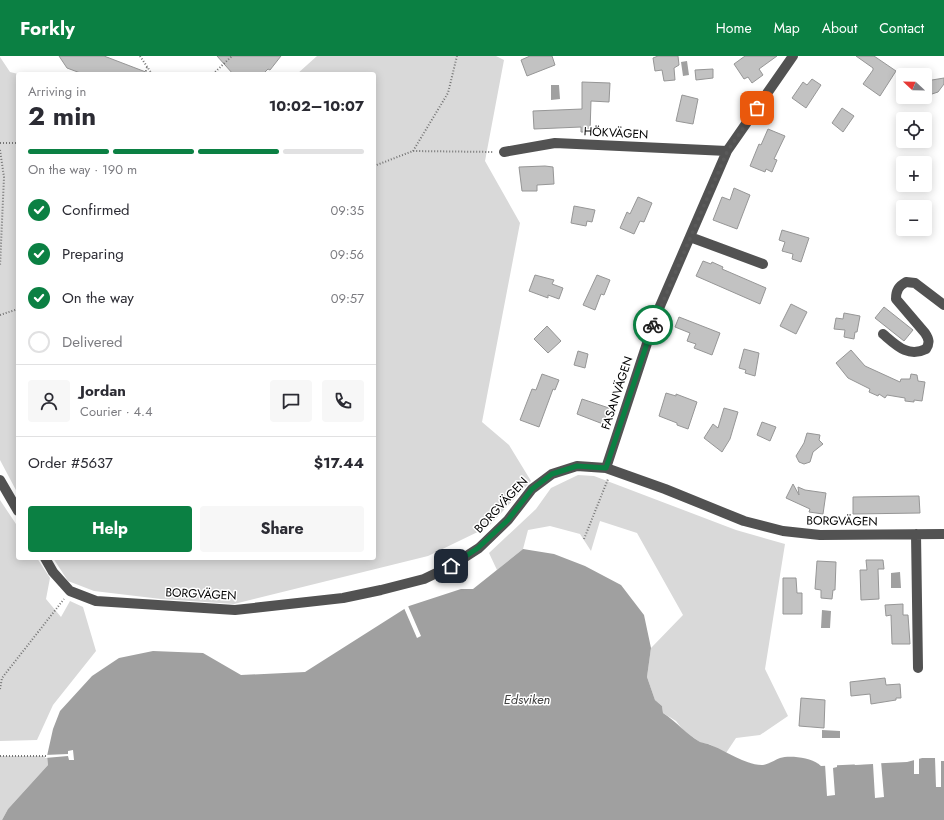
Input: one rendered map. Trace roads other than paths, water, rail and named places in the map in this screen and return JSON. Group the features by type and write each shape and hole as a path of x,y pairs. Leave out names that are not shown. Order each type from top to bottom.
{"street":[{"name":"FASANVÄGEN","path":"609,469 656,313 727,152 793,56"},
{"name":"HÖKVÄGEN","path":"504,152 555,143 727,152"},
{"path":"690,237 763,264"},
{"path":"883,334 903,350 912,353 926,349 929,345 929,339 896,299 896,292 899,286 906,282 915,283 944,305"},
{"name":"BORGVÄGEN","path":"46,560 53,572 70,591 96,601 235,610 343,598 424,579 451,566 478,548 508,520 532,489 552,474 577,466 609,469 665,489 744,521 783,531 820,535 944,534"},
{"path":"0,480 16,508"},
{"path":"916,534 918,668"}],"water":[{"path":"687,61 689,75 683,76 681,62"},
{"path":"551,85 559,85 560,99 551,100"},
{"name":"Edsviken","path":"523,549 554,554 585,566 621,585 644,615 651,648 647,677 655,700 662,706 663,713 695,739 757,765 770,763 785,757 807,759 821,766 907,762 944,754 944,820 2,820 8,809 48,765 47,756 53,729 60,711 92,676 119,658 153,651 203,653 241,675 305,672 409,606 461,589 473,589"},
{"path":"900,572 901,588 891,588 891,573"},
{"path":"822,610 831,611 830,628 821,628"},
{"path":"822,730 840,731 840,738 822,738"}]}
